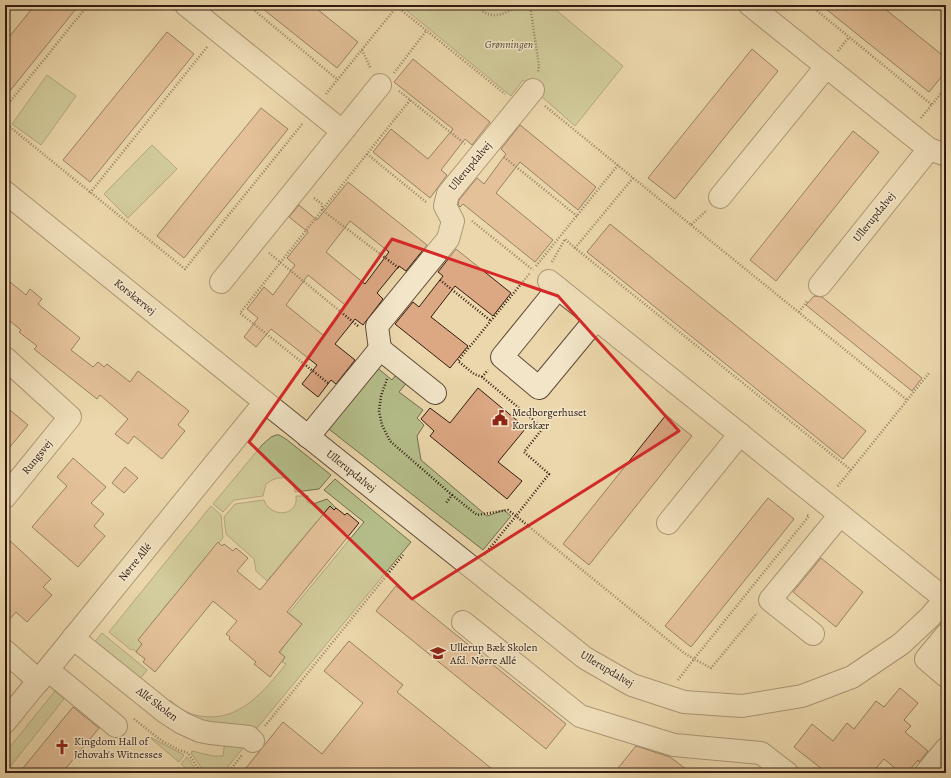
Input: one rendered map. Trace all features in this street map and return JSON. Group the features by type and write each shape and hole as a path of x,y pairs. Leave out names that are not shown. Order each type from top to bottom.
{"street":[{"path":"186,5 342,131"},
{"name":"Ullerupdalvej","path":"750,5 909,133 937,152 820,285"},
{"path":"720,197 826,67"},
{"path":"221,282 342,131 388,82"},
{"name":"Ullerupdalvej","path":"445,206 448,194 528,97"},
{"name":"Korskærvej","path":"5,192 265,402"},
{"path":"435,393 384,348 377,326 448,239 453,221 445,206"},
{"path":"546,280 502,357 534,384 540,388 596,318"},
{"name":"Ullerupdalvej","path":"265,402 585,658 632,685 684,702 742,706 802,696 852,677 901,644 930,617 946,598 596,318 546,280"},
{"path":"308,437 343,394 384,348"},
{"name":"Rungsvej","path":"5,358 70,417 5,497"},
{"name":"Nørre Allé","path":"5,722 265,402"},
{"path":"668,523 740,434"},
{"path":"813,634 770,600 833,508"},
{"path":"930,617 946,631"},
{"path":"463,622 580,716 674,745 762,752 787,773"},
{"path":"946,635 926,659 946,676"},
{"name":"Allé Skolen","path":"73,638 165,712 182,723 200,731 249,737 254,741"},
{"path":"5,651 43,676 123,720"},
{"path":"926,773 946,749"}],"path":[{"path":"5,108 88,5"},
{"path":"248,5 338,80"},
{"path":"476,5 490,16 501,14 518,5"},
{"path":"528,97 537,79 539,66 530,5"},
{"path":"810,5 932,105"},
{"path":"5,123 185,269 397,6 426,31 528,97 633,178 907,400"},
{"path":"426,31 388,82 410,100 484,150 576,216"},
{"path":"90,193 219,32"},
{"path":"909,133 946,87"},
{"path":"343,394 240,313 410,100"},
{"path":"367,154 431,206 445,206"},
{"path":"633,178 575,248 852,470"},
{"path":"298,186 322,204 322,210"},
{"path":"691,225 720,197"},
{"path":"322,210 491,321"},
{"path":"451,227 470,220 546,280"},
{"path":"254,241 384,348 379,411 382,426 390,441 452,496 477,515 508,510 684,653 711,668 753,616 770,600"},
{"path":"833,508 852,470 929,373"},
{"path":"446,503 452,496"},
{"path":"666,696 809,516 802,511"},
{"path":"473,568 516,516"},
{"path":"228,773 403,556"},
{"path":"123,720 179,750 188,753 201,773"}],"highlighted area":[{"path":"392,239 558,296 679,431 412,599 249,442"}],"green space":[{"name":"Grønningen","path":"400,5 550,5 623,66 575,126 523,80 511,96"},
{"path":"47,75 76,96 41,145 12,124"},
{"path":"152,145 177,169 128,218 104,194"},
{"path":"374,365 392,380 398,372 408,381 399,392 423,410 417,418 424,425 417,436 421,460 487,516 504,510 511,516 483,550 325,426"},
{"path":"276,435 286,439 331,475 319,489 295,492 292,482 288,479 275,479 266,484 263,496 234,500 223,512 213,504 262,445 271,437"},
{"path":"335,479 411,542 257,728 247,730 191,719 168,703 170,700 177,706 192,714 214,717 227,715 239,710 249,703 269,684 286,664 282,662 285,657 280,653 302,624 289,613 364,522 324,490"},
{"path":"296,496 308,496 307,502 313,504 327,499 336,508 334,510 329,507 324,514 322,525 317,521 267,581 256,571 254,559 226,534 224,517 235,504 264,500 272,510 284,513 293,508 296,503"},
{"path":"211,506 221,515 223,538 163,609 136,652 133,649 131,650 109,632"},
{"path":"102,633 147,670 139,680 93,644"},
{"path":"55,691 64,699 9,768 9,773 5,773 5,753"},
{"path":"148,736 184,755 179,762"},
{"path":"225,741 237,741 243,748 223,773 205,773 191,753 192,751 213,756 223,756"},
{"path":"187,757 198,773 191,773 181,764"}],"building":[{"path":"35,5 79,5 5,97 5,42"},
{"path":"258,5 312,5 358,42 337,68"},
{"path":"821,5 880,5 946,58 946,71 929,92"},
{"path":"167,32 194,54 90,182 63,160"},
{"path":"752,49 778,71 675,199 648,178"},
{"path":"413,59 490,122 472,145 465,139 441,170 447,175 430,198 373,152 391,129 428,159 453,129 394,82"},
{"path":"261,108 288,129 184,258 157,236"},
{"path":"520,125 596,187 578,210 520,162 496,193 553,240 535,262 463,204 460,207 458,204 459,200 477,178 484,184 506,154 501,149"},
{"path":"853,131 879,152 776,281 750,260"},
{"path":"348,182 427,245 406,271 399,266 377,293 383,299 363,325 355,319 335,344 355,360 336,384 331,380 318,397 302,384 317,365 271,329 256,347 244,337 258,318 247,309 264,287 273,295 295,265 287,258 308,232 289,217 299,205 317,220","holes":["350,221 389,252 365,284 326,252","308,275 345,305 323,335 286,305"]},
{"path":"610,224 866,431 843,459 587,252"},
{"path":"456,249 511,293 493,316 455,286 431,317 468,346 450,368 395,324 413,302 419,307 443,276 438,272"},
{"path":"5,278 26,295 30,289 42,299 38,304 80,338 71,350 93,367 98,362 104,367 107,364 130,382 138,371 189,411 178,425 185,431 162,459 134,436 128,444 115,434 128,419 100,395 97,399 34,349 37,346 19,332 21,330 5,317"},
{"path":"814,296 822,297 922,378 912,391 806,305"},
{"path":"478,388 526,428 498,462 522,481 507,499 430,436 434,431 421,419 430,408 450,423"},
{"path":"5,406 28,425 5,453"},
{"path":"666,415 692,436 589,565 563,544"},
{"path":"73,458 106,487 91,503 104,514 94,526 105,536 78,567 32,527 67,486 57,477"},
{"path":"125,467 138,478 124,493 112,483"},
{"path":"768,498 794,519 691,647 665,626"},
{"path":"330,506 334,510 336,508 345,515 347,513 359,523 287,612 302,624 279,652 285,657 270,677 254,664 256,662 229,639 230,637 226,634 237,621 213,601 155,672 143,662 145,659 136,652 142,644 138,640 218,542 222,546 224,544 233,551 236,548 248,558 237,571 260,590"},
{"path":"5,536 51,579 43,587 52,595 27,622 16,612 5,624"},
{"path":"821,558 863,592 836,627 793,592"},
{"path":"396,586 566,724 546,749 376,611"},
{"path":"349,641 403,685 397,692 497,773 242,773 283,722 322,754 363,703 324,671"},
{"path":"900,688 918,703 904,720 911,726 905,732 928,751 907,773 901,773 884,759 872,773 827,773 794,747 812,724 833,741 847,723 854,729 876,701 884,707"},
{"name":"Kingdom Hall of Jehovah's Witnesses","path":"73,707 99,728 62,773 19,773"},
{"path":"636,746 670,757 691,773 614,773"}],"place":[{"name":"Medborgerhuset Korskær","path":"500,418"},
{"name":"Ullerup Bæk Skolen Afd. Nørre Allé","path":"438,653"},
{"name":"Kingdom Hall of Jehovah's Witnesses","path":"62,747"}]}
